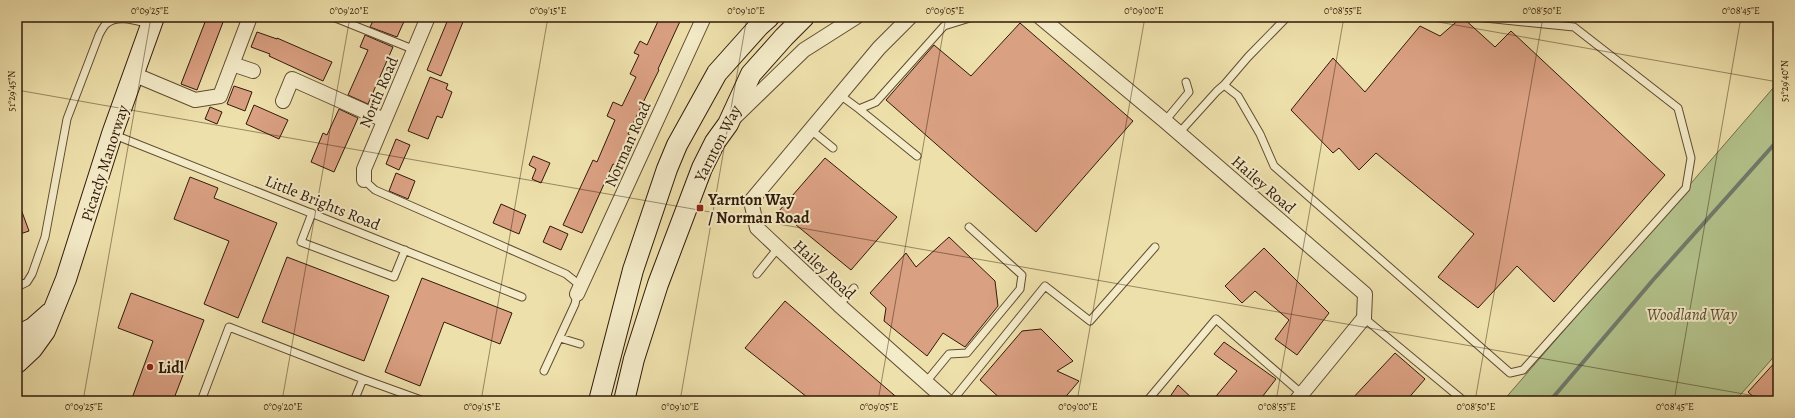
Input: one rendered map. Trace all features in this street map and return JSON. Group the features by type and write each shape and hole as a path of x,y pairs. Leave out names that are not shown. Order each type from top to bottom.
{"street":[{"path":"133,74 195,100 220,96 250,17"},
{"name":"North Road","path":"364,180 364,169 428,17"},
{"name":"Norman Road","path":"579,290 704,17"},
{"path":"717,73 736,32 748,17"},
{"name":"Yarnton Way","path":"599,401 633,270 667,169 677,145 717,73 759,26 769,17"},
{"name":"Yarnton Way","path":"624,401 658,284 702,168 715,142 728,124 751,74 804,17"},
{"path":"728,124 804,50 856,17"},
{"name":"Hailey Road","path":"910,17 879,48 751,202 756,228 944,400"},
{"name":"Hailey Road","path":"1040,17 1165,121 1365,294 1364,318"},
{"name":"Picardy Manorway","path":"17,363 32,349 45,331 66,279 112,134 153,21"},
{"path":"232,64 253,72"},
{"path":"283,101 292,79 384,120"},
{"name":"Picardy Manorway","path":"17,336 33,328 54,309"},
{"path":"1299,398 1364,318"}],"lane":[{"path":"333,17 415,50"},
{"path":"859,109 876,102 944,26 973,17"},
{"path":"1179,133 1248,57 1287,17"},
{"path":"1224,85 1238,96 1260,134 1274,166 1510,373 1522,370 1686,188 1691,158 1678,108 1574,27 1475,17"},
{"path":"17,286 27,282 32,274 45,237 67,119 99,35 106,24 117,19 153,21"},
{"path":"1165,121 1189,92 1186,82"},
{"path":"840,95 917,156"},
{"path":"811,130 833,148"},
{"name":"Little Brights Road","path":"112,134 522,297"},
{"path":"364,180 375,190 566,274 579,290 575,304 544,371"},
{"path":"312,213 301,242 394,278 405,250"},
{"path":"926,382 949,354 967,353 1020,289 1022,275 969,227"},
{"path":"944,400 1045,286 1090,321 1155,247"},
{"path":"757,274 778,248"},
{"path":"839,305 854,288"},
{"path":"1364,318 1464,401"},
{"path":"1147,401 1216,319 1299,398"},
{"path":"201,401 229,327 424,401"},
{"path":"560,338 580,344"},
{"path":"354,401 363,379"}],"green space":[{"name":"Woodland Way","path":"1778,75 1778,352 1735,401 1503,401 1774,87"}],"building":[{"path":"207,17 225,17 197,90 181,84"},
{"path":"375,17 406,17 397,37 370,27"},
{"path":"449,17 465,17 441,76 427,70"},
{"path":"660,17 682,17 658,69 659,70 628,134 630,135 617,166 613,164 582,233 563,225 593,160 597,162 615,120 607,116 613,102 622,106 636,77 630,74 639,55 634,53 640,41 647,45"},
{"path":"1462,17 1495,47 1511,31 1665,175 1554,302 1517,266 1478,308 1438,277 1474,234 1376,153 1359,170 1339,148 1333,153 1291,110 1333,58 1365,92 1420,26 1440,36"},
{"path":"1020,23 1133,121 1036,232 886,100 934,45 971,76"},
{"path":"257,32 277,38 332,62 323,81 269,56 270,54 251,47"},
{"path":"365,35 393,47 368,104 348,95 368,50 360,47"},
{"path":"430,77 448,84 446,89 452,92 442,118 437,116 428,139 408,131"},
{"path":"234,86 252,92 245,111 227,104"},
{"path":"254,105 288,120 279,139 246,124"},
{"path":"210,107 222,112 217,124 205,119"},
{"path":"339,109 358,118 334,172 311,162 323,133 327,135"},
{"path":"396,139 410,145 399,170 386,164"},
{"path":"533,156 550,163 541,183 532,179 536,169 529,165"},
{"path":"825,158 897,217 851,270 779,211"},
{"path":"396,173 415,181 408,199 389,191"},
{"path":"190,177 218,188 214,198 277,223 238,318 204,304 229,241 174,219"},
{"path":"17,201 29,231 17,235"},
{"path":"501,204 526,215 519,234 493,223"},
{"path":"550,226 568,234 561,250 543,242"},
{"path":"949,237 995,281 998,306 965,347 943,333 927,356 884,321 886,308 870,293 906,253 916,267"},
{"path":"1264,248 1329,313 1297,355 1275,339 1289,320 1255,291 1242,303 1225,286"},
{"path":"287,257 389,296 364,361 262,322"},
{"path":"422,278 512,313 500,344 444,322 420,386 385,372"},
{"path":"131,293 204,320 173,401 131,401 153,341 118,328"},
{"path":"785,301 901,401 812,401 745,348"},
{"path":"1041,329 1073,361 1057,371 1079,381 1062,401 1003,401 980,380 1022,331"},
{"path":"1224,342 1276,379 1259,401 1212,401 1237,371 1214,354"},
{"path":"1395,353 1425,379 1406,401 1350,401"},
{"path":"1778,359 1778,401 1758,401 1748,392"},
{"path":"1178,385 1195,401 1167,401"}],"waterway":[{"path":"1550,401 1653,280 1778,140"}],"place":[{"name":"Yarnton Way / Norman Road","path":"700,208"},
{"name":"Lidl","path":"150,367"}]}
